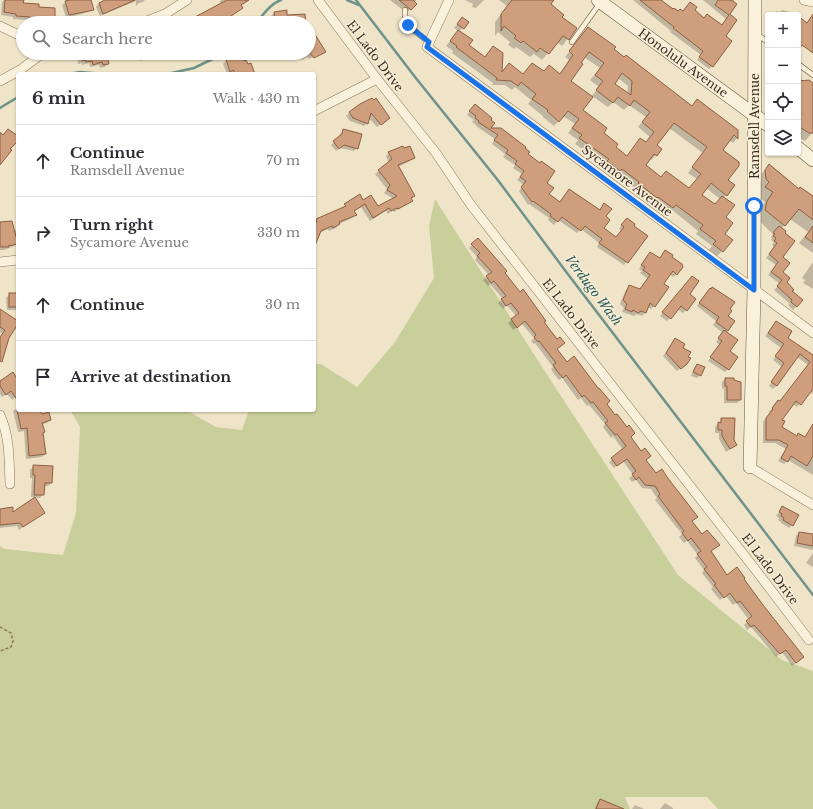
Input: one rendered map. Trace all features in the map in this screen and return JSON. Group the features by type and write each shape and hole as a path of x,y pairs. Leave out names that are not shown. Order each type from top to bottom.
{"street":[{"path":"160,16 187,0"},
{"name":"El Lado Drive","path":"318,0 377,79 436,153 471,205 758,573 808,640"},
{"path":"428,45 449,0"},
{"name":"Ramsdell Avenue","path":"750,467 754,290 754,115 756,0"},
{"path":"804,0 813,2"},
{"name":"Honolulu Avenue","path":"599,1 765,124"},
{"path":"0,26 16,34"},
{"name":"Sycamore Avenue","path":"428,45 813,333"},
{"path":"0,80 20,70 34,60"},
{"path":"316,110 377,79"},
{"path":"801,150 813,160"},
{"path":"0,262 16,260"},
{"path":"0,415 5,427 9,447 10,484"},
{"path":"750,467 813,505"}],"lane":[{"path":"572,42 599,1"},
{"path":"405,10 404,19 428,45"},
{"path":"756,33 765,40"},
{"path":"801,66 813,74"}],"path":[{"path":"0,628 11,633 13,641 11,647 0,652"}],"green space":[{"path":"435,199 544,370 678,575 782,660 813,671 813,809 718,809 707,797 625,797 630,809 0,809 0,546 5,549 63,555 76,513 80,427 71,412 190,412 216,427 242,430 248,412 316,412 316,364 321,364 357,387 395,342 434,278 429,226"}],"building":[{"path":"5,0 24,0 23,3 39,4 39,7 55,8 55,16 16,16 16,14 4,12"},
{"path":"91,0 94,10 69,15 65,1"},
{"path":"105,0 135,0 103,14 99,3"},
{"path":"227,0 249,0 241,5 243,8 231,16 197,16"},
{"path":"399,0 413,0 417,4 411,10"},
{"path":"512,0 554,0 551,4 564,15 562,17 577,28 569,40 563,36 549,54 540,48 537,52 523,41 521,43 514,38 516,36 504,26 501,31 501,14"},
{"path":"640,0 661,0 678,11 680,9 683,11 690,2 697,7 695,10 704,18 707,14 722,25 729,15 715,5 718,0 731,0 737,4 730,14 737,20 726,36 732,41 713,67 699,57 703,51"},
{"path":"287,10 287,15 305,14 305,16 274,16 274,12"},
{"path":"813,14 813,53 802,45 801,46 801,18 807,23"},
{"path":"462,17 469,22 464,29 457,24"},
{"path":"588,27 616,47 614,49 624,57 626,55 692,106 697,99 738,130 738,139 734,135 723,150 739,162 739,166 728,180 735,185 727,196 711,183 702,195 715,204 722,196 735,205 726,217 733,223 725,234 733,240 723,252 713,244 716,241 700,229 703,225 676,205 673,208 658,197 657,198 638,183 639,182 622,169 620,171 607,161 609,159 579,138 582,135 572,128 579,119 568,111 559,122 547,111 548,110 532,99 536,94 521,82 518,86 511,81 496,80 497,78 450,41 458,30 473,40 469,45 485,57 493,46 503,53 502,72 509,63 523,74 532,63 544,71 549,65 560,74 573,55 569,51","holes":["589,52 604,63 595,75 603,81 596,90 613,103 618,97 630,106 634,100 650,112 642,122 654,132 646,142 640,138 627,156 616,147 618,144 604,133 607,128 583,110 593,97 571,81 583,64 581,63","622,73 632,81 631,95 615,84","674,123 707,147 692,167 701,174 689,188 666,171 661,177 646,165 654,154 657,156 662,149 657,145"]},
{"path":"316,36 326,52 316,57"},
{"path":"85,60 108,60 109,64 103,65 102,62 93,65 92,61 86,62"},
{"path":"226,60 246,60 248,64 251,63 254,72 234,72 233,70 230,72"},
{"path":"809,80 813,83 813,133 809,133 801,128 801,81"},
{"path":"372,98 374,100 376,98 390,118 381,125 371,113 368,124 353,118 349,112"},
{"path":"475,104 492,118 491,120 495,123 491,128 501,128 526,147 525,148 530,152 528,154 540,163 541,161 555,171 547,183 554,188 549,194 560,202 569,189 600,210 604,203 612,209 606,216 610,220 604,228 616,237 624,227 621,225 627,218 635,224 634,226 648,236 628,263 599,243 602,239 585,226 581,231 562,217 558,222 550,216 551,214 533,201 532,202 521,187 526,181 520,177 524,171 515,164 517,161 506,153 508,150 494,140 498,135 478,122 479,121 475,118 476,116 469,111"},
{"path":"8,129 16,135 16,143 10,149 12,150 0,165 0,132 3,135"},
{"path":"343,129 362,134 358,149 344,145 339,149 333,141 342,134"},
{"path":"403,146 404,148 410,146 415,158 398,165 415,196 411,198 413,201 398,209 397,208 391,211 389,208 373,218 365,204 354,211 357,215 339,222 340,224 333,228 332,226 321,231 316,243 316,219 346,206 344,204 360,194 363,200 371,195 378,206 397,196 387,190 390,185 378,170 392,159 388,152"},
{"path":"769,164 799,189 800,187 813,196 813,220 799,209 785,226 765,210 767,201 773,192 765,187 769,182 766,179 765,170"},
{"path":"12,221 16,236 16,244 8,246 9,247 0,247 0,222"},
{"path":"779,226 795,241 783,257 790,263 783,272 790,278 787,282 794,290 792,291 803,300 797,307 791,302 792,300 777,286 782,280 771,272 778,262 769,254 777,243 774,241 776,238 773,236 775,234 773,233"},
{"path":"813,226 813,243 805,237"},
{"path":"478,238 507,271 505,273 520,292 523,289 557,339 560,337 565,343 557,349 567,362 574,356 598,388 610,401 607,404 615,415 617,414 627,427 629,425 635,433 631,437 641,451 645,448 651,456 646,460 656,473 662,469 698,517 692,521 702,534 707,530 720,545 711,551 727,575 737,567 763,605 804,657 796,663 786,650 780,654 754,625 751,627 746,621 752,616 740,601 737,603 730,593 724,598 714,585 716,584 704,569 707,567 697,554 701,551 691,538 688,541 682,533 684,531 658,496 660,494 655,486 645,485 639,477 636,480 632,474 636,471 627,459 617,466 611,458 626,446 617,434 615,435 605,423 608,421 593,402 591,403 584,395 582,397 566,375 563,378 557,371 553,365 556,363 539,341 538,342 534,337 536,335 525,321 517,328 511,319 519,313 511,303 506,306 501,299 506,296 494,281 491,283 486,276 492,272 477,256 480,253 471,244"},
{"path":"665,250 673,255 672,257 682,264 683,267 677,275 673,271 665,282 664,284 669,287 655,307 650,303 646,313 641,311 638,313 633,310 632,312 625,309 627,304 623,300 629,285 640,289 650,275 643,270 645,267 641,265 650,252 660,258"},
{"path":"692,276 699,281 690,294 696,299 687,311 681,306 671,319 662,312"},
{"path":"712,287 735,302 730,309 732,311 728,316 735,321 728,331 716,322 719,317 699,303"},
{"path":"9,293 16,293 16,307 9,307"},
{"path":"0,309 16,320 16,327 9,338 2,362 0,361 0,337 5,330 0,327"},
{"path":"776,321 792,331 788,338 813,355 813,389 801,405 796,401 782,420 785,421 782,427 797,436 798,433 805,437 813,424 813,456 807,466 791,456 788,462 781,458 788,445 779,440 766,440 766,418 778,400 780,401 810,362 800,354 777,386 771,382 784,363 775,356 784,344 768,333"},
{"path":"724,330 738,340 730,351 738,357 729,370 710,357 722,341 718,338"},
{"path":"675,338 685,344 683,348 691,352 688,357 691,358 681,369 666,353"},
{"path":"697,364 705,367 701,376 693,372"},
{"path":"13,372 16,377 16,398 11,391 6,395 0,386 0,381"},
{"path":"725,378 734,378 734,380 741,382 741,400 727,400 727,386 725,386"},
{"path":"17,412 41,412 42,414 49,412 51,420 42,423 45,432 43,433 46,454 29,456 27,428 21,429"},
{"path":"721,418 735,418 734,440 737,445 730,449 722,436 722,430 718,430 718,422 721,423"},
{"path":"33,465 53,466 52,483 45,483 44,495 34,495 35,475 33,475"},
{"path":"35,497 45,513 23,527 20,523 0,525 0,509 13,507 13,512"},
{"path":"782,506 799,515 793,526 783,520 784,518 781,516 782,514 779,512"},
{"path":"799,532 813,534 813,546 797,543"},
{"path":"600,799 624,809 596,809"}],"waterway":[{"path":"262,16 270,7 281,0"},
{"name":"Verdugo Wash","path":"347,0 359,5"},
{"name":"Verdugo Wash","path":"356,0 415,77 497,179 813,595"},
{"path":"176,72 194,68 211,60"},
{"path":"0,108 16,98"}],"route":[{"path":"408,25 429,42 427,47 754,290 754,206"}]}
